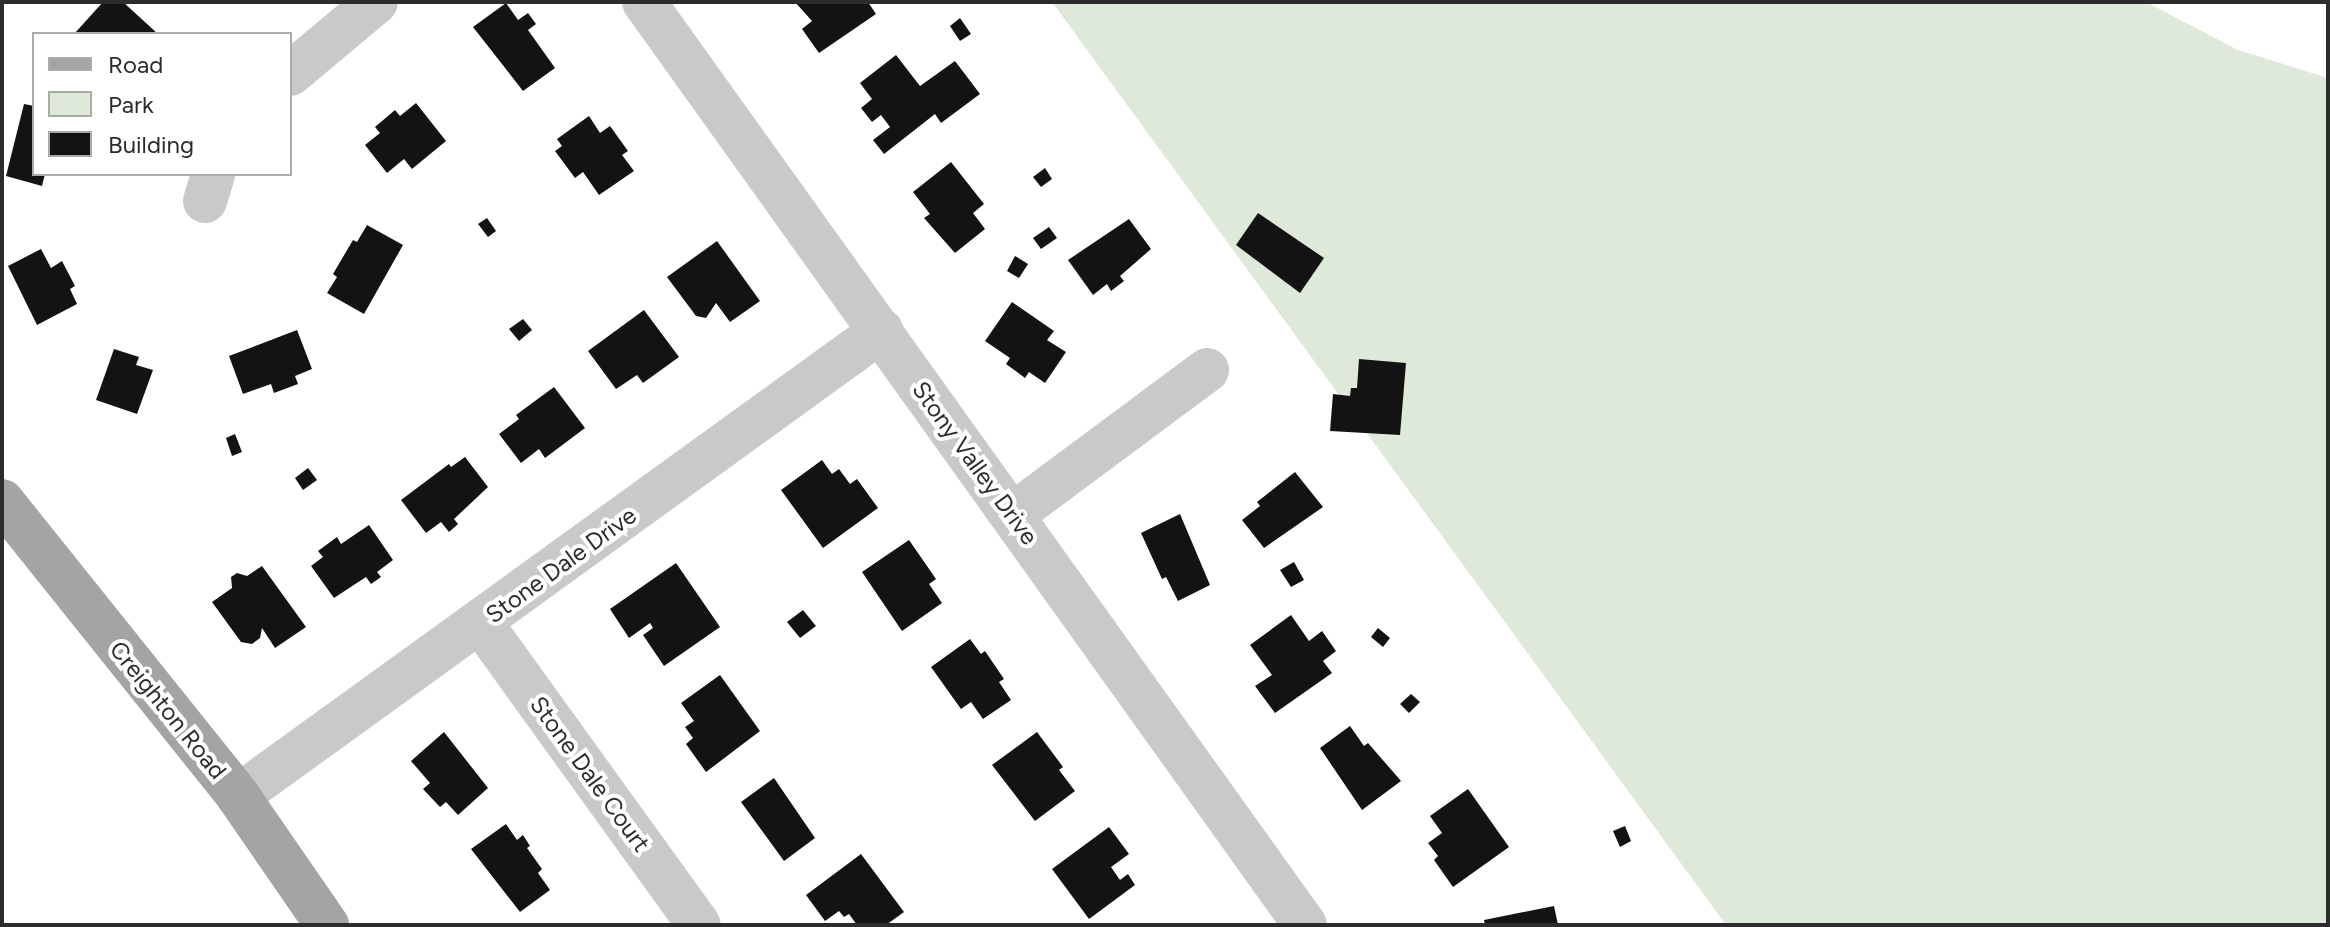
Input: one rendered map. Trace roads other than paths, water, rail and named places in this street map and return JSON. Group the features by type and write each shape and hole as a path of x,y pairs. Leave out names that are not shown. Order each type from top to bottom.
{"main road":[{"name":"Creighton Road","path":"2,501 238,796 327,925"}],"street":[{"path":"292,72 376,2"},
{"name":"Stony Valley Drive","path":"644,2 1305,925"},
{"name":"Stone Dale Drive","path":"238,796 881,331"},
{"path":"1012,515 1207,370"},
{"name":"Stone Dale Court","path":"481,623 699,925"}]}
